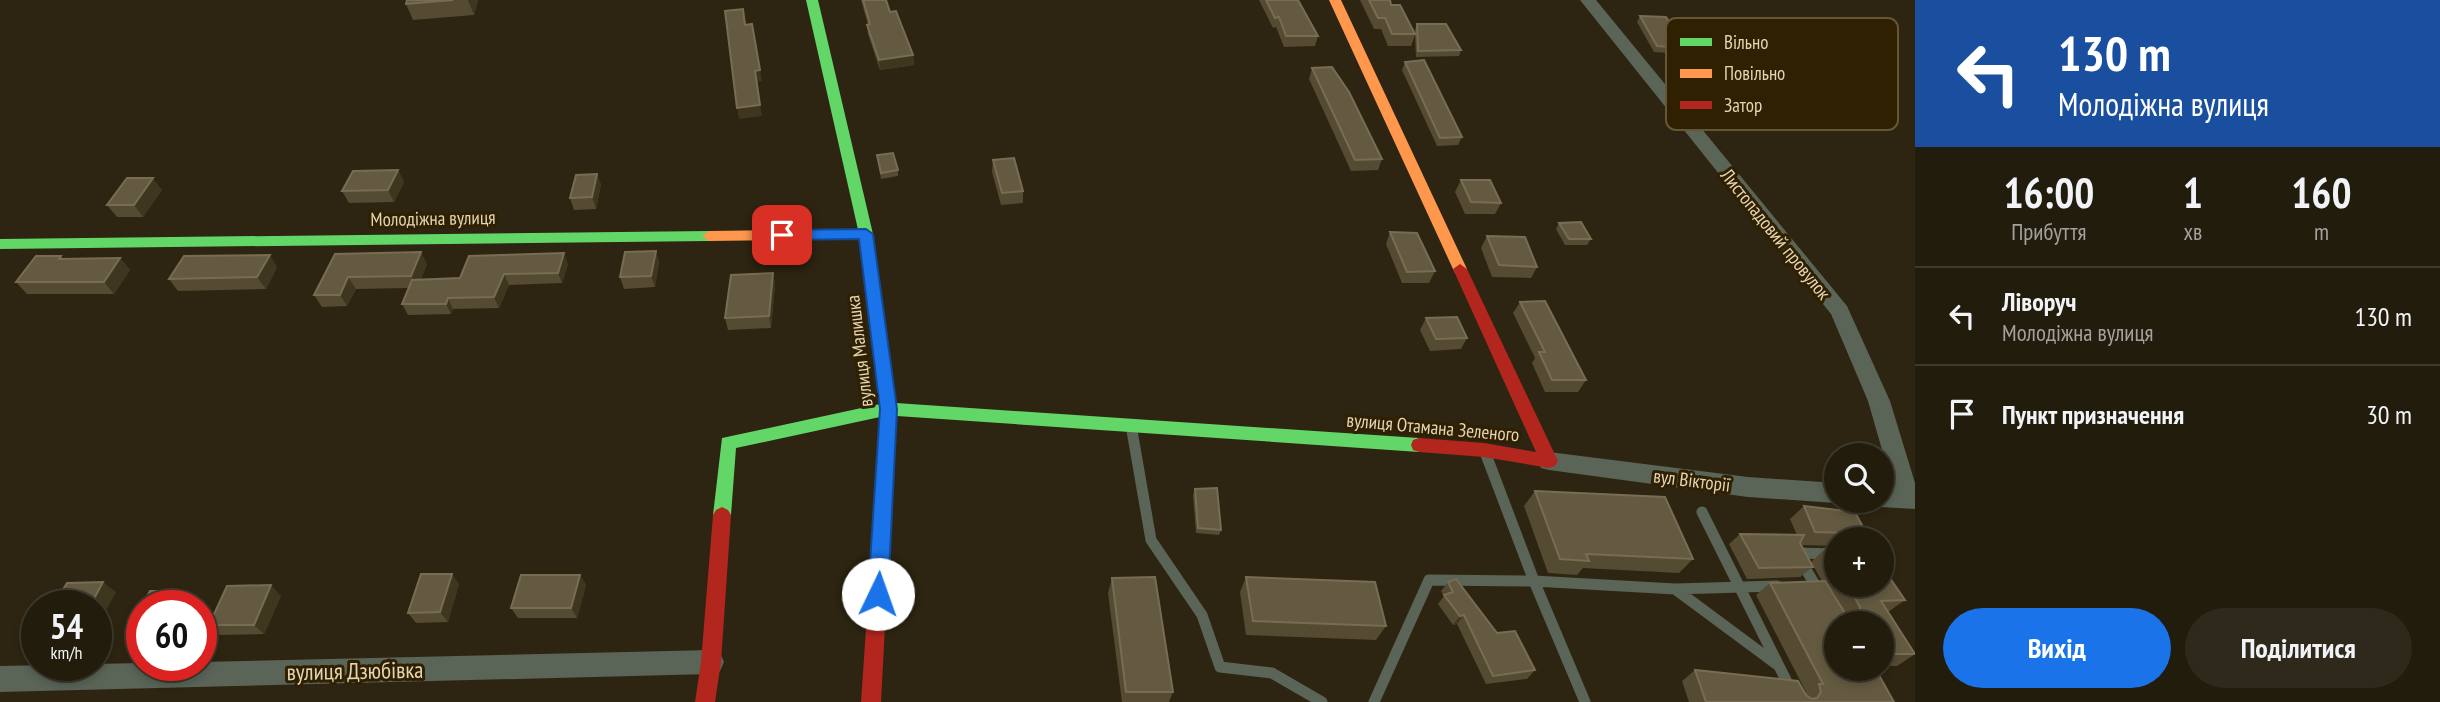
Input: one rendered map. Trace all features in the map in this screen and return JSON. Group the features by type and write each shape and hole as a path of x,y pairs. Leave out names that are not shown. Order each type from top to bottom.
{"street":[{"name":"вулиця Малишка","path":"812,0 866,234 888,409 871,702"},
{"name":"вулиця Отамана Зеленого","path":"1335,0 1549,461"},
{"name":"Листопадовий провулок","path":"1588,0 1666,96"},
{"name":"Листопадовий провулок","path":"1693,130 1840,311 1879,401 1912,499"},
{"name":"Молодіжна вулиця","path":"0,244 866,234"},
{"name":"вулиця Отамана Зеленого","path":"711,663 728,443 888,409 1484,450 1549,461"},
{"name":"вул Вікторії","path":"1549,461 1748,487 1824,492"},
{"path":"1894,497 1912,499"},
{"path":"705,702 711,663"},
{"name":"вулиця Дзюбівка","path":"0,679 711,663"}],"lane":[{"path":"1130,425 1151,540 1202,615 1220,667 1272,673 1322,702"},
{"path":"1484,450 1534,581 1585,702"},
{"path":"1702,512 1797,702"},
{"path":"1802,585 1796,553 1824,554"},
{"path":"1374,702 1429,580 1534,581 1675,589 1802,585 1826,604"},
{"path":"1675,589 1779,666"}],"building":[{"path":"407,0 453,0 406,4"},
{"path":"863,0 886,0 890,12 896,11 913,55 879,60 867,25 870,24"},
{"path":"1266,0 1298,0 1318,36 1286,36 1279,17 1275,18"},
{"path":"1369,0 1390,0 1391,5 1400,5 1415,34 1392,34 1385,18 1378,18"},
{"path":"743,9 745,25 752,24 760,70 755,71 760,105 737,108 725,11"},
{"path":"1640,16 1667,18 1666,47 1657,46"},
{"path":"1417,24 1446,24 1461,50 1418,51"},
{"path":"1424,60 1462,137 1440,138 1405,62"},
{"path":"1332,67 1349,92 1382,159 1355,160 1312,68"},
{"path":"893,153 898,170 881,173 877,155"},
{"path":"1014,158 1023,191 1002,193 993,160"},
{"path":"398,170 388,190 342,191 353,171"},
{"path":"597,174 592,197 570,198 576,175"},
{"path":"127,178 153,178 134,205 107,205"},
{"path":"1461,180 1490,180 1501,203 1471,202"},
{"path":"1581,222 1591,239 1569,239 1559,223"},
{"path":"1390,232 1417,233 1435,271 1407,272"},
{"path":"1487,236 1525,237 1537,267 1499,265"},
{"path":"656,251 651,276 620,277 625,252"},
{"path":"421,252 411,276 348,277 340,295 314,295 335,254"},
{"path":"564,253 558,273 504,274 494,297 448,298 446,304 402,304 412,280 460,278 469,256"},
{"path":"270,255 257,277 169,279 184,256"},
{"path":"36,256 61,256 59,259 120,258 104,282 16,282"},
{"path":"773,273 769,316 725,318 731,275"},
{"path":"1545,301 1586,380 1552,380 1539,352 1545,352 1520,302"},
{"path":"1457,317 1467,338 1436,339 1426,318"},
{"path":"1217,488 1221,530 1198,528 1195,489"},
{"path":"1535,491 1665,497 1693,559 1586,554 1589,561 1560,559"},
{"path":"1804,506 1824,508 1824,513 1856,513 1863,527 1824,527 1824,532 1815,532"},
{"path":"1740,534 1804,535 1800,543 1813,567 1759,568"},
{"path":"421,574 452,574 440,612 408,613"},
{"path":"521,575 580,575 571,608 511,608"},
{"path":"1155,577 1173,692 1126,692 1112,578"},
{"path":"1246,577 1375,582 1386,626 1253,621"},
{"path":"1456,579 1497,633 1515,631 1535,670 1493,676 1464,615 1460,616 1444,595 1453,592 1448,582"},
{"path":"1824,581 1824,597 1835,597 1844,611 1824,611 1824,681 1882,681 1894,702 1706,702 1695,670 1798,681 1806,695 1812,699 1817,698 1821,692 1819,684 1823,684 1770,583"},
{"path":"103,582 99,590 63,590 67,583"},
{"path":"1894,584 1905,600 1881,601 1887,611 1860,611 1854,597 1894,597"},
{"path":"271,585 254,625 217,625 217,608 227,586"},
{"path":"1894,621 1915,654 1894,654"}],"traffic: fast":[{"path":"812,0 866,234 889,409 887,438"},
{"path":"0,244 709,236"},
{"path":"722,515 728,443 889,409 1419,445"}],"traffic: slow":[{"path":"1335,0 1460,269"},
{"path":"709,236 866,234"}],"traffic: jam":[{"path":"1419,445 1484,450 1549,461 1460,269"},
{"path":"871,702 887,438"},
{"path":"705,702 711,662 722,515"}],"route":[{"path":"782,235 866,234 888,409 878,594"}]}
